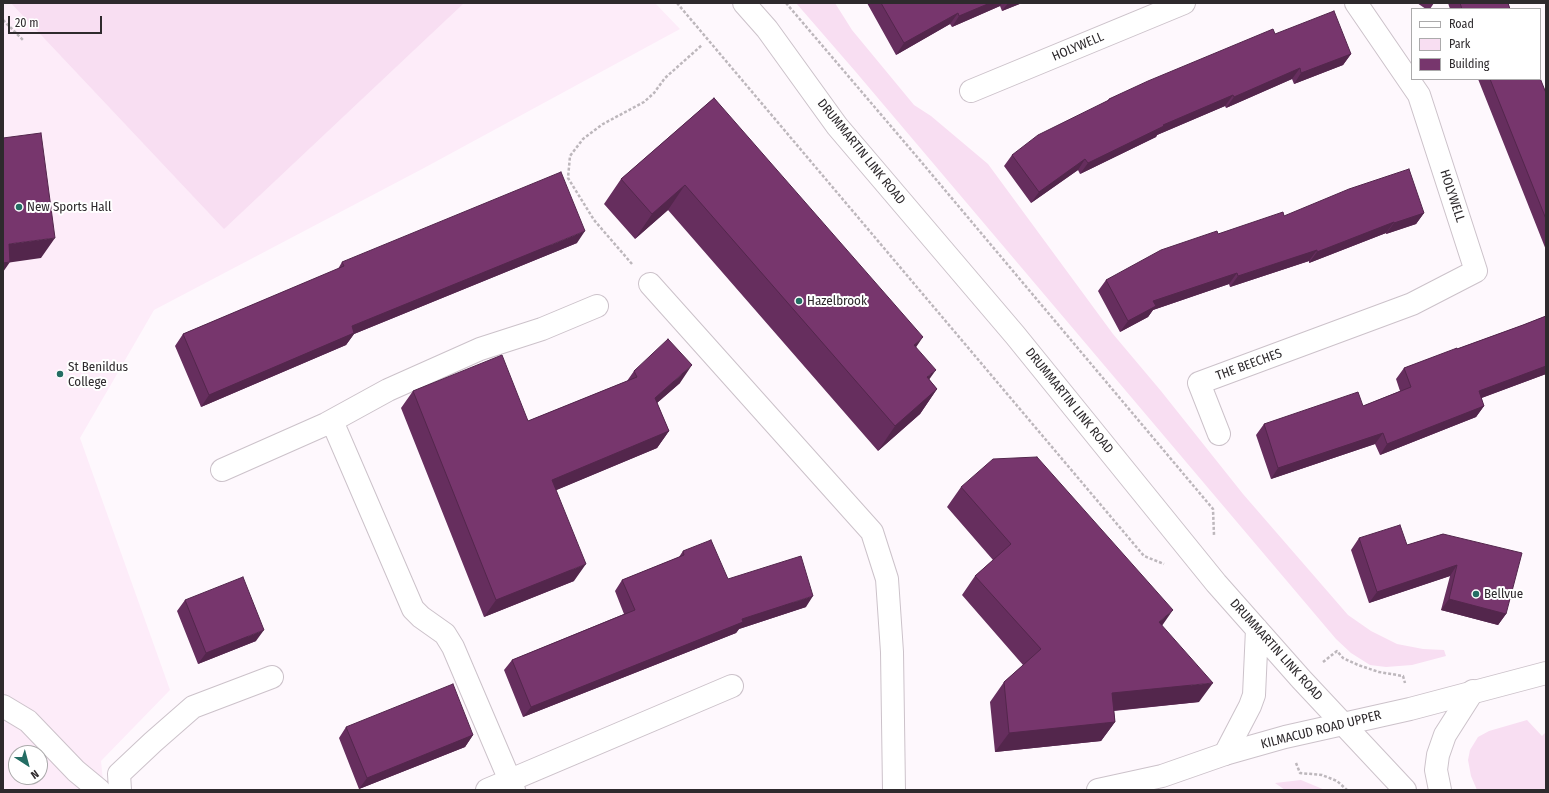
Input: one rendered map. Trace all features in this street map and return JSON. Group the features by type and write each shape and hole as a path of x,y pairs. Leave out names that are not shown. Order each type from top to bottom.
{"street":[{"name":"DRUMMARTIN LINK ROAD","path":"744,3 767,29 838,126 1015,335 1216,583 1301,679 1405,790"},
{"name":"HOLYWELL","path":"971,91 1184,3"},
{"name":"HOLYWELL","path":"1349,328 1412,304 1476,271 1419,95 1356,3"},
{"path":"650,284 872,532 887,579 892,652 894,790"},
{"path":"222,470 332,421 388,390 480,349 542,329 597,306"},
{"name":"THE BEECHES","path":"1219,434 1200,383 1349,328"},
{"path":"332,421 413,609 421,617 445,634 454,646 512,785"},
{"path":"1225,754 1250,706 1254,695 1257,629"},
{"name":"KILMACUD ROAD UPPER","path":"1098,790 1163,783 1225,754 1285,736 1410,709 1473,691 1546,673"},
{"path":"120,790 119,774 192,708 272,677"},
{"path":"487,790 512,785 732,686"},
{"path":"1440,790 1436,770 1438,755 1445,735 1473,691"},
{"path":"3,706 28,721 76,771 99,790"}],"path":[{"path":"677,3 1144,556"},
{"path":"786,3 1213,508"},
{"path":"3,20 23,40"},
{"path":"650,284 594,220 568,178 570,156 583,139 603,124 644,102 654,93 665,78 702,46"}],"shaded area":[{"name":"St Benildus College","path":"3,3 655,3 680,29 424,168 154,310 80,438 170,690 101,761 104,790 3,790"}],"green space":[{"path":"11,3 464,3 224,229"},
{"path":"796,3 835,3 852,30 914,105 931,116 988,164 1113,334 1161,391 1243,494 1348,615 1371,631 1397,644 1423,649 1444,650 1446,656 1412,665 1386,667 1370,665 1351,653 1336,639"},
{"path":"1527,720 1542,736 1546,732 1546,790 1477,790 1471,776 1468,760 1470,750 1478,737 1489,731"},
{"path":"1301,780 1325,790 1285,790 1275,783"}],"building":[{"path":"881,3 990,3 959,16 958,13 904,43"},
{"path":"1460,3 1508,3 1510,8 1462,8"},
{"path":"1334,11 1351,54 1301,73 1300,68 1234,97 1233,95 1163,125 1164,126 1088,163 1085,159 1039,192 1012,155 1038,135 1148,81 1273,29 1275,34"},
{"path":"1490,80 1541,80 1546,93 1546,219"},
{"name":"Hazelbrook","path":"714,98 923,337 914,345 936,370 927,377 937,389 895,426 685,185 652,214 621,179"},
{"path":"41,133 55,238 9,244 10,262 3,263 3,138"},
{"path":"1409,169 1424,213 1394,222 1317,252 1317,250 1238,276 1237,273 1153,301 1156,306 1128,321 1106,280 1161,250 1217,231 1218,234 1283,212 1284,216 1349,189"},
{"path":"561,172 585,231 352,326 354,333 209,395 183,334 344,266 342,262"},
{"path":"1546,316 1546,366 1479,391 1484,406 1387,444 1383,433 1278,468 1264,424 1358,392 1363,406 1411,387 1404,368"},
{"path":"668,339 692,365 655,398 669,431 552,480 586,564 496,600 413,391 502,355 528,421 637,377 634,371"},
{"path":"1037,457 1173,610 1159,622 1213,683 1112,693 1115,722 1009,733 1004,682 1041,649 975,576 1011,544 961,487 993,459"},
{"path":"1400,525 1407,545 1443,534 1522,553 1506,614 1449,599 1457,565 1377,592 1359,538"},
{"path":"711,540 728,579 801,556 813,596 742,619 743,622 531,707 512,660 635,610 622,580 684,555 683,551"},
{"path":"243,577 264,630 206,653 185,600"},
{"path":"453,684 473,735 367,778 346,727"}],"place":[{"name":"New Sports Hall","path":"19,207"},
{"name":"Hazelbrook","path":"799,301"},
{"name":"St Benildus College","path":"60,374"},
{"name":"Bellvue","path":"1476,594"}]}
